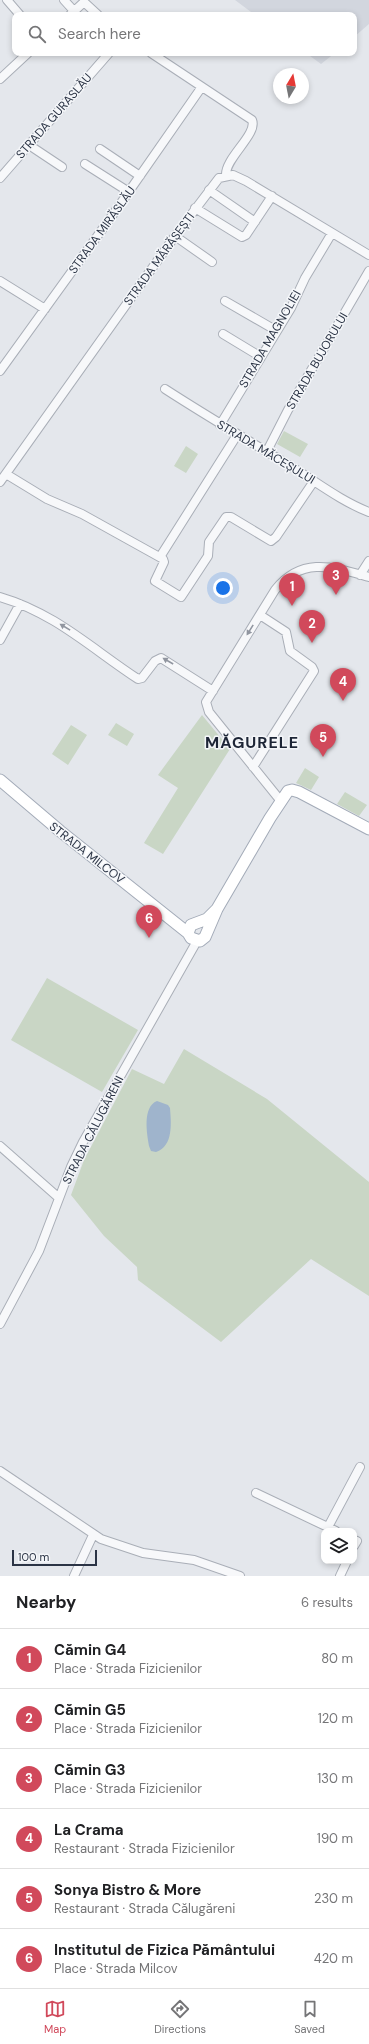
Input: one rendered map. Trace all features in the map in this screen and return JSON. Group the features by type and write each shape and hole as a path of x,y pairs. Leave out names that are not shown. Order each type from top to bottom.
{"main road":[{"name":"STRADA MILCOV","path":"0,780 54,826 176,922 193,927"},
{"path":"217,909 207,919 193,927 191,938 197,941 205,937 217,909 280,800 286,793 292,790 369,829"},
{"path":"193,927 205,925 207,931"}],"street":[{"path":"7,0 17,12"},
{"path":"64,0 71,12"},
{"path":"73,12 84,2 95,12"},
{"path":"0,79 25,56"},
{"name":"STRADA GURASLĂU","path":"0,178 106,56"},
{"path":"155,56 201,88 250,119 253,123 251,131 228,166 226,175 240,178 369,255"},
{"name":"STRADA MIRĂSLĂU","path":"1,366 45,309 201,88"},
{"path":"29,145 62,167"},
{"path":"100,149 140,176"},
{"path":"85,164 129,192"},
{"name":"STRADA MĂRĂȘEȘTI","path":"0,482 195,208 217,180 226,175"},
{"path":"209,190 255,222"},
{"path":"195,208 239,237 246,235 272,196"},
{"name":"STRADA MAGNOLIEI","path":"220,425 277,331 305,278 332,233"},
{"path":"175,236 212,262"},
{"name":"STRADA BUJORULUI","path":"267,451 288,410 369,271"},
{"path":"0,281 45,309"},
{"path":"225,301 277,331"},
{"path":"223,334 261,357"},
{"name":"STRADA MĂCEȘULUI","path":"165,389 220,425 267,451 348,502 369,512"},
{"path":"160,557 237,435"},
{"path":"6,474 47,499 82,514 160,557 164,562 155,581 179,596 183,596 208,556 209,542 226,517 231,517 271,541 276,537 314,481"},
{"path":"360,575 369,561"},
{"path":"280,800 207,709 206,702 280,584 301,569 316,566 327,567 369,578"},
{"path":"0,597 20,604 70,630 138,679 142,678 155,661 160,658 213,691"},
{"path":"0,640 20,604"},
{"path":"253,767 314,671 312,666 290,651 286,632 260,615"},
{"name":"STRADA CĂLUGĂRENI","path":"0,1324 39,1251 71,1167 83,1142 197,941"},
{"path":"0,1146 59,1198"},
{"path":"256,1493 328,1527 360,1467"},
{"path":"0,1471 93,1535 129,1550 194,1560 240,1576"},
{"path":"74,1576 93,1535"},
{"path":"340,1576 346,1564"}],"shaded area":[{"path":"235,0 369,0 369,24 357,34 357,12 251,12"},
{"path":"310,56 331,56 321,64"}],"green space":[{"path":"284,431 308,444 300,457 277,444"},
{"path":"186,446 198,454 186,473 174,466"},
{"path":"202,715 230,749 163,854 144,843 178,788 158,775"},
{"path":"116,723 134,734 127,746 108,735"},
{"path":"71,725 87,735 68,765 52,754"},
{"path":"305,768 319,777 311,790 296,783"},
{"path":"345,792 367,805 359,816 337,804"},
{"path":"47,978 138,1030 102,1092 11,1040"},
{"path":"184,1049 267,1099 369,1182 369,1296 311,1259 221,1342 138,1280 137,1267 104,1236 71,1195 84,1160 132,1069 164,1084"}],"water":[{"path":"157,1101 168,1105 170,1108 171,1126 169,1139 166,1145 156,1152 151,1151 149,1146 147,1135 147,1115 152,1104"}],"place":[{"name":"Cămin G3","path":"336,595"},
{"name":"Cămin G4","path":"292,606"},
{"name":"Cămin G5","path":"312,643"},
{"name":"La Crama","path":"343,701"},
{"name":"Sonya Bistro & More","path":"323,757"},
{"name":"Institutul de Fizica Pământului","path":"149,938"}],"district":[{"name":"MĂGURELE","path":"252,742"}]}
